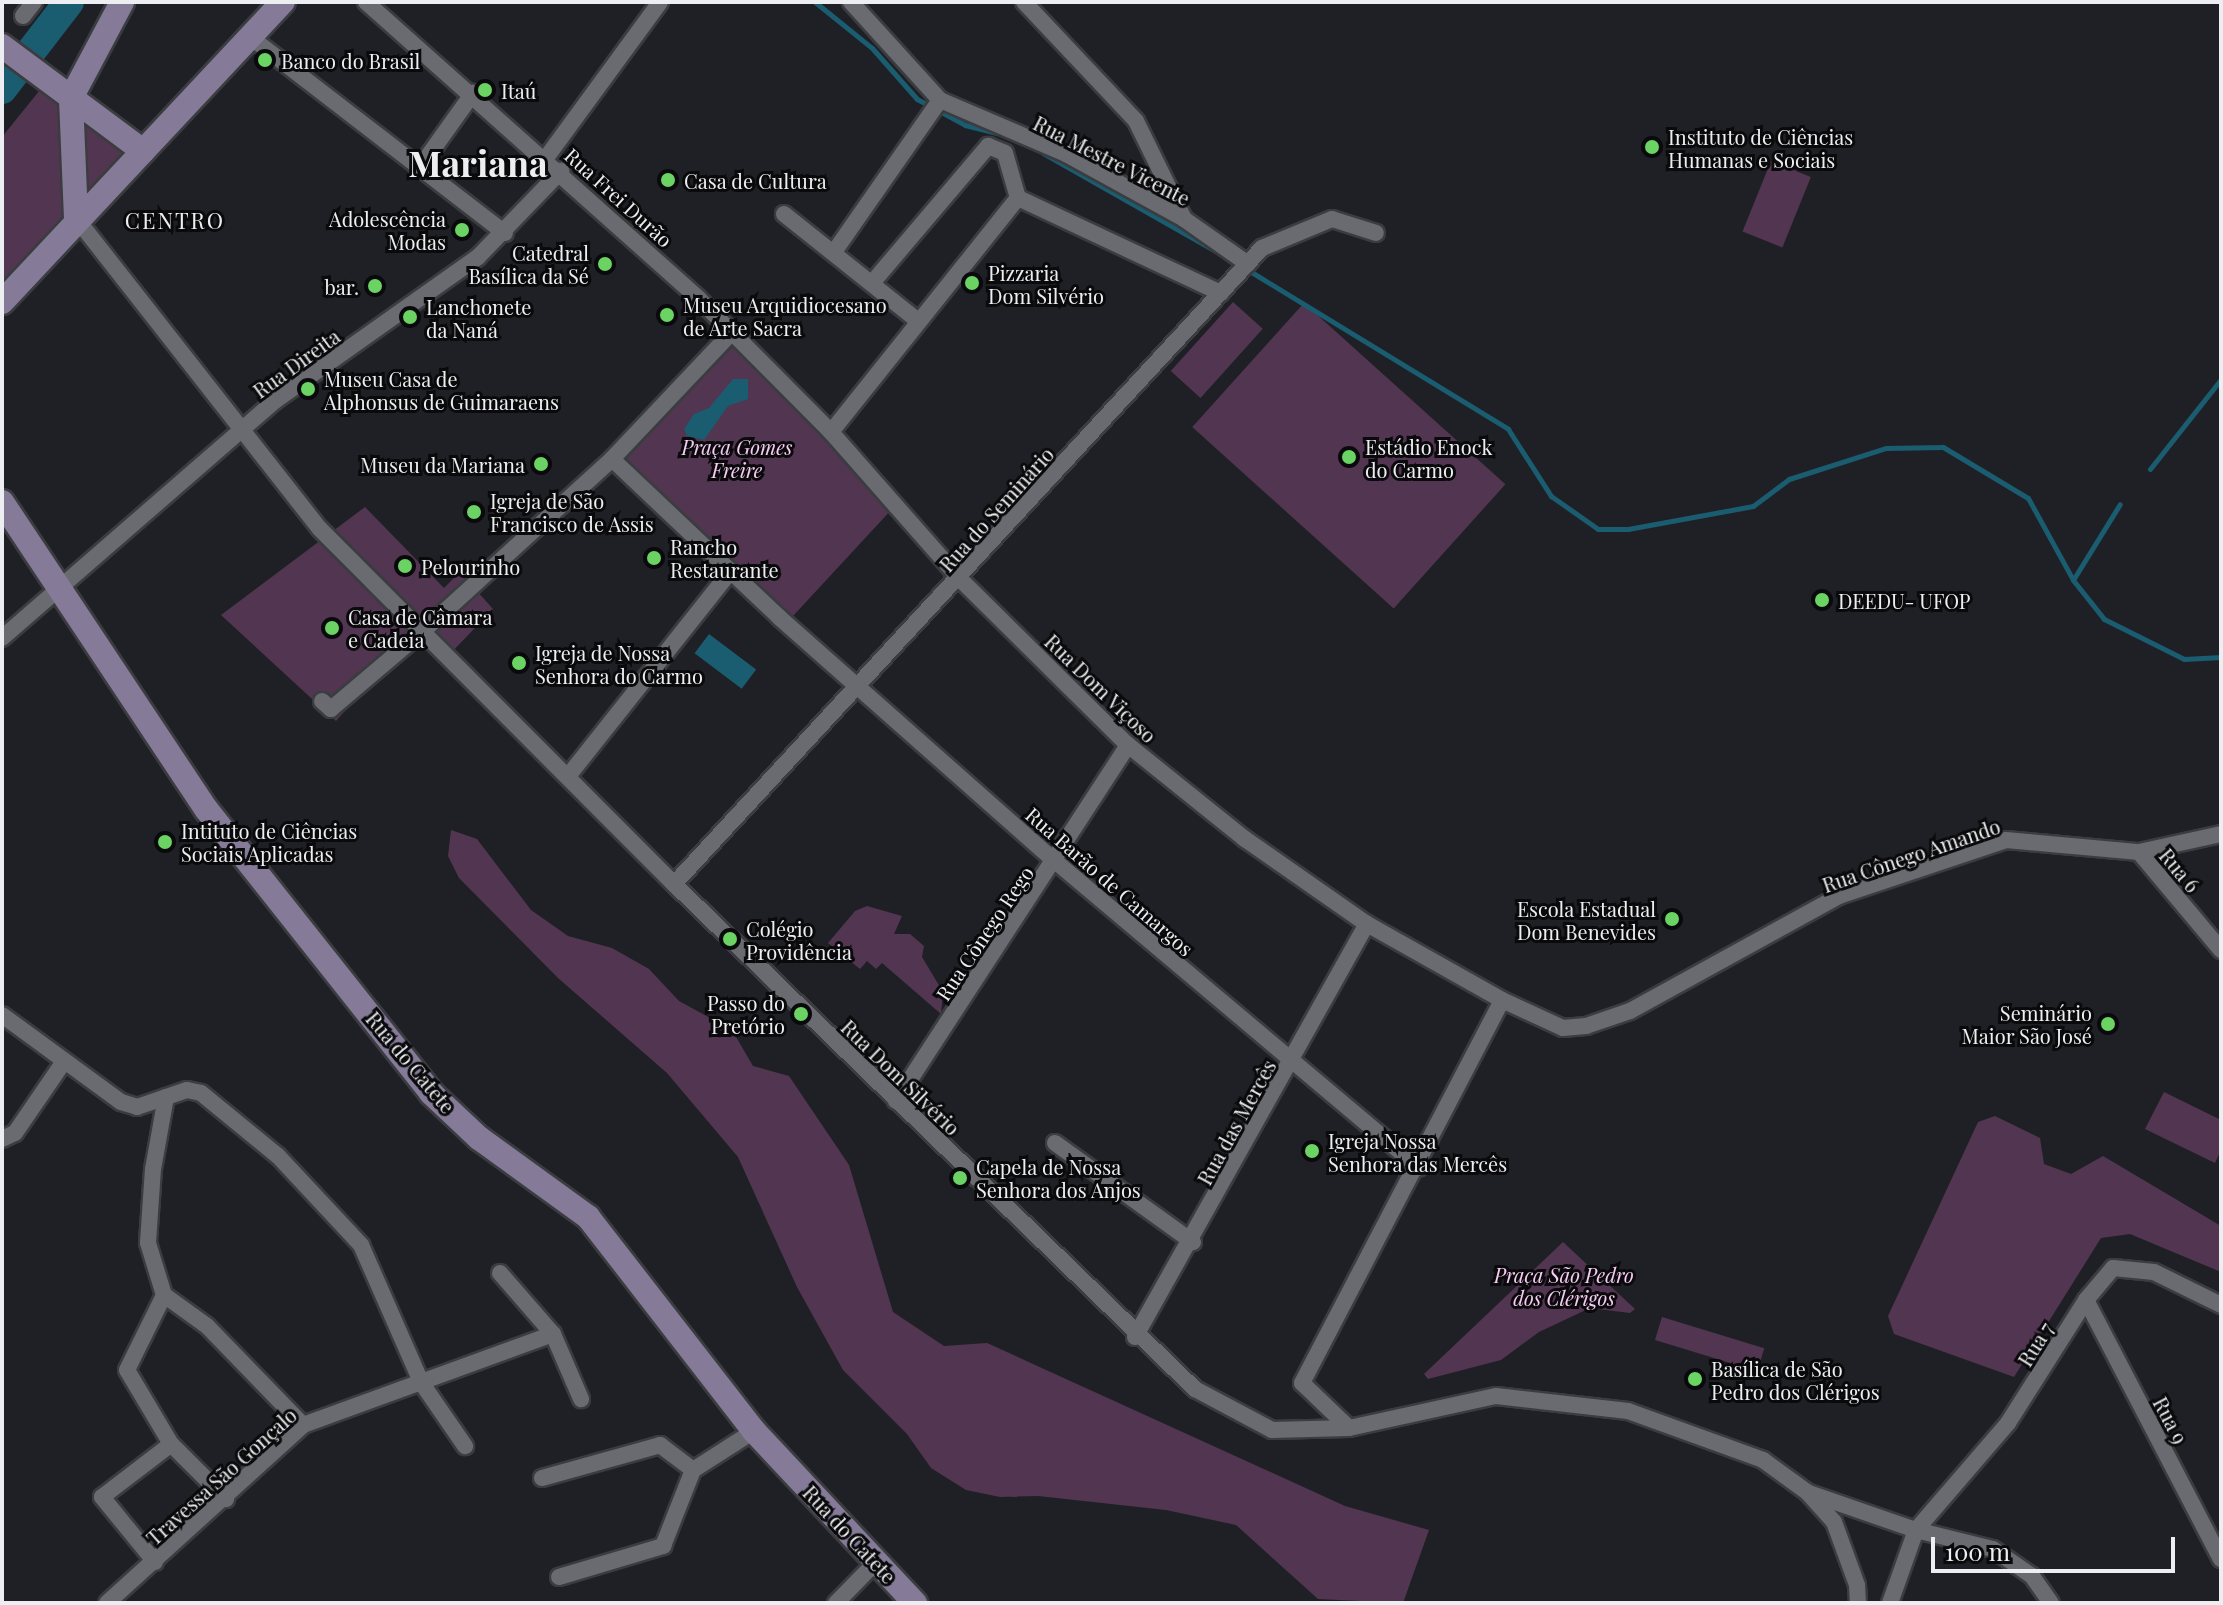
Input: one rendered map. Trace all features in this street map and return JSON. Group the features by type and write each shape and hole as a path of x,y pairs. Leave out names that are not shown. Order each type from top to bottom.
{"street":[{"path":"23,16 34,2"},
{"path":"76,218 71,98 122,2"},
{"path":"2,302 76,218 283,2"},
{"name":"Rua Frei Durão","path":"366,2 561,171 732,332"},
{"path":"546,158 660,2"},
{"name":"Rua Mestre Vicente","path":"851,2 940,100 1066,154 1184,219 1248,264"},
{"path":"1024,2 1136,121 1184,219"},
{"path":"249,36 505,233"},
{"path":"4,48 143,151"},
{"path":"421,166 473,93"},
{"path":"834,252 940,100"},
{"path":"872,283 988,146 1005,153 1018,198 1221,293"},
{"name":"Rua Direita","path":"2,638 240,430 505,233 561,171"},
{"path":"831,432 917,320 1018,198"},
{"path":"784,214 917,320"},
{"name":"Rua Dom Silvério","path":"76,218 320,529 569,775 674,884 1135,1337 1195,1389 1272,1430 1349,1428 1496,1396 1628,1411 1763,1460 1807,1492"},
{"name":"Rua do Seminário","path":"674,884 960,579 1262,248 1332,219 1376,233"},
{"path":"322,701 331,709 423,631 612,459 732,332"},
{"name":"Rua Dom Viçoso","path":"732,332 831,432 960,579 1128,745 1245,839 1367,924 1502,1000"},
{"path":"569,775 730,572 612,459"},
{"name":"Rua do Catete","path":"2,502 58,591 207,810 431,1093 479,1138 588,1217 754,1431 915,1603"},
{"name":"Rua Barão de Camargos","path":"730,572 780,618 861,684 1055,861 1291,1063 1419,1167"},
{"name":"Rua Cônego Rego","path":"896,1101 1128,745"},
{"name":"Rua Cônego Amando","path":"1502,1000 1563,1028 1586,1026 1630,1011 1839,896 2006,840 2139,852 2221,834"},
{"name":"Rua 6","path":"2139,852 2221,950"},
{"name":"Rua das Mercês","path":"1135,1337 1193,1242 1367,924"},
{"path":"1349,1428 1302,1383 1419,1167 1502,1000"},
{"path":"2,1015 63,1063 137,1107 187,1090 201,1093 278,1156 361,1245 421,1382 465,1446"},
{"path":"2,1139 15,1133 63,1063"},
{"path":"166,1097 153,1169 148,1243 164,1295 207,1326 303,1425"},
{"path":"1055,1143 1193,1242"},
{"name":"Rua 7","path":"1916,1530 2008,1423 2086,1300 2113,1268 2154,1272 2221,1305"},
{"path":"500,1273 553,1334 581,1399"},
{"path":"164,1295 127,1370 171,1444 226,1499"},
{"name":"Rua 9","path":"2086,1300 2221,1559"},
{"name":"Travessa São Gonçalo","path":"107,1603 226,1499 303,1425 355,1402 421,1382 553,1334"},
{"path":"559,1577 663,1546 693,1470 754,1431"},
{"path":"155,1562 102,1497 171,1444"},
{"path":"542,1478 660,1445 693,1470"},
{"path":"1807,1492 1916,1530 1993,1549 2032,1576 2051,1603"},
{"path":"1807,1492 1841,1536 1857,1585 1858,1603"},
{"path":"1890,1603 1916,1530"},
{"path":"836,1603 876,1562"}],"green space":[{"path":"48,80 135,147 2,291 2,137"},
{"path":"1771,161 1811,177 1782,248 1743,231"},
{"path":"1233,302 1263,329 1200,398 1171,371"},
{"name":"Estádio Enock do Carmo","path":"1304,303 1505,484 1394,608 1192,427"},
{"name":"Praça Gomes Freire","path":"740,340 893,508 793,616 618,458"},
{"path":"365,507 444,588 460,572 493,609 449,655 418,626 336,721 221,615"},
{"path":"451,830 477,839 531,910 568,936 612,948 649,969 679,1001 732,1030 753,1066 789,1076 849,1165 893,1312 944,1346 987,1343 1345,1506 1429,1530 1403,1603 1318,1599 1236,1525 1166,1510 1038,1496 1000,1497 966,1490 931,1468 907,1434 843,1370 797,1287 738,1157 667,1073 558,978 459,878 448,856"},
{"path":"867,906 902,916 894,934 910,934 924,946 922,957 943,992 941,1014 882,963 876,969 867,961 860,969 828,943 855,911"},
{"path":"2164,1092 2221,1120 2221,1150 2215,1163 2145,1129"},
{"path":"1995,1116 2040,1138 2044,1164 2071,1174 2103,1156 2221,1226 2221,1272 2130,1234 2101,1238 2014,1377 1894,1334 1888,1316 1978,1122"},
{"name":"Praça São Pedro dos Clérigos","path":"1563,1242 1635,1309 1630,1313 1590,1308 1539,1332 1501,1360 1428,1379 1424,1374"},
{"path":"1662,1317 1764,1348 1757,1371 1655,1340"}],"water":[{"path":"733,379 748,379 748,399 728,406 704,440 687,436 684,429 694,414 709,408"},
{"path":"709,634 756,670 742,689 695,653"}],"waterway":[{"path":"2,89 69,2"},
{"path":"815,2 872,48 917,99 965,125 998,133"},
{"path":"1043,153 1219,253"},
{"path":"1248,270 1508,429 1551,496 1598,529 1628,529 1753,506 1789,479 1886,448 1943,447 2028,498 2073,580 2104,619 2184,659 2221,657"},
{"path":"2150,469 2221,379"},
{"path":"2073,580 2120,504"}],"place":[{"name":"Banco do Brasil","path":"265,60"},
{"name":"Itaú","path":"485,90"},
{"name":"Instituto de Ciências Humanas e Sociais","path":"1652,147"},
{"name":"Casa de Cultura","path":"668,180"},
{"name":"Adolescência Modas","path":"462,230"},
{"name":"Catedral Basílica da Sé","path":"605,264"},
{"name":"Pizzaria Dom Silvério","path":"972,283"},
{"name":"bar.","path":"375,286"},
{"name":"Museu Arquidiocesano de Arte Sacra","path":"667,315"},
{"name":"Lanchonete da Naná","path":"410,317"},
{"name":"Museu Casa de Alphonsus de Guimaraens","path":"308,389"},
{"name":"Estádio Enock do Carmo","path":"1349,457"},
{"name":"Museu da Mariana","path":"541,464"},
{"name":"Igreja de São Francisco de Assis","path":"474,512"},
{"name":"Rancho Restaurante","path":"654,558"},
{"name":"Pelourinho","path":"405,566"},
{"name":"DEEDU- UFOP","path":"1822,600"},
{"name":"Casa de Câmara e Cadeia","path":"332,628"},
{"name":"Igreja de Nossa Senhora do Carmo","path":"519,663"},
{"name":"Intituto de Ciências Sociais Aplicadas","path":"165,842"},
{"name":"Escola Estadual Dom Benevides","path":"1672,919"},
{"name":"Colégio Providência","path":"730,939"},
{"name":"Passo do Pretório","path":"801,1014"},
{"name":"Seminário Maior São José","path":"2108,1024"},
{"name":"Igreja Nossa Senhora das Mercês","path":"1312,1151"},
{"name":"Capela de Nossa Senhora dos Anjos","path":"960,1178"},
{"name":"Basílica de São Pedro dos Clérigos","path":"1695,1379"}],"district":[{"name":"Mariana","path":"478,163"},
{"name":"CENTRO","path":"175,221"}]}
